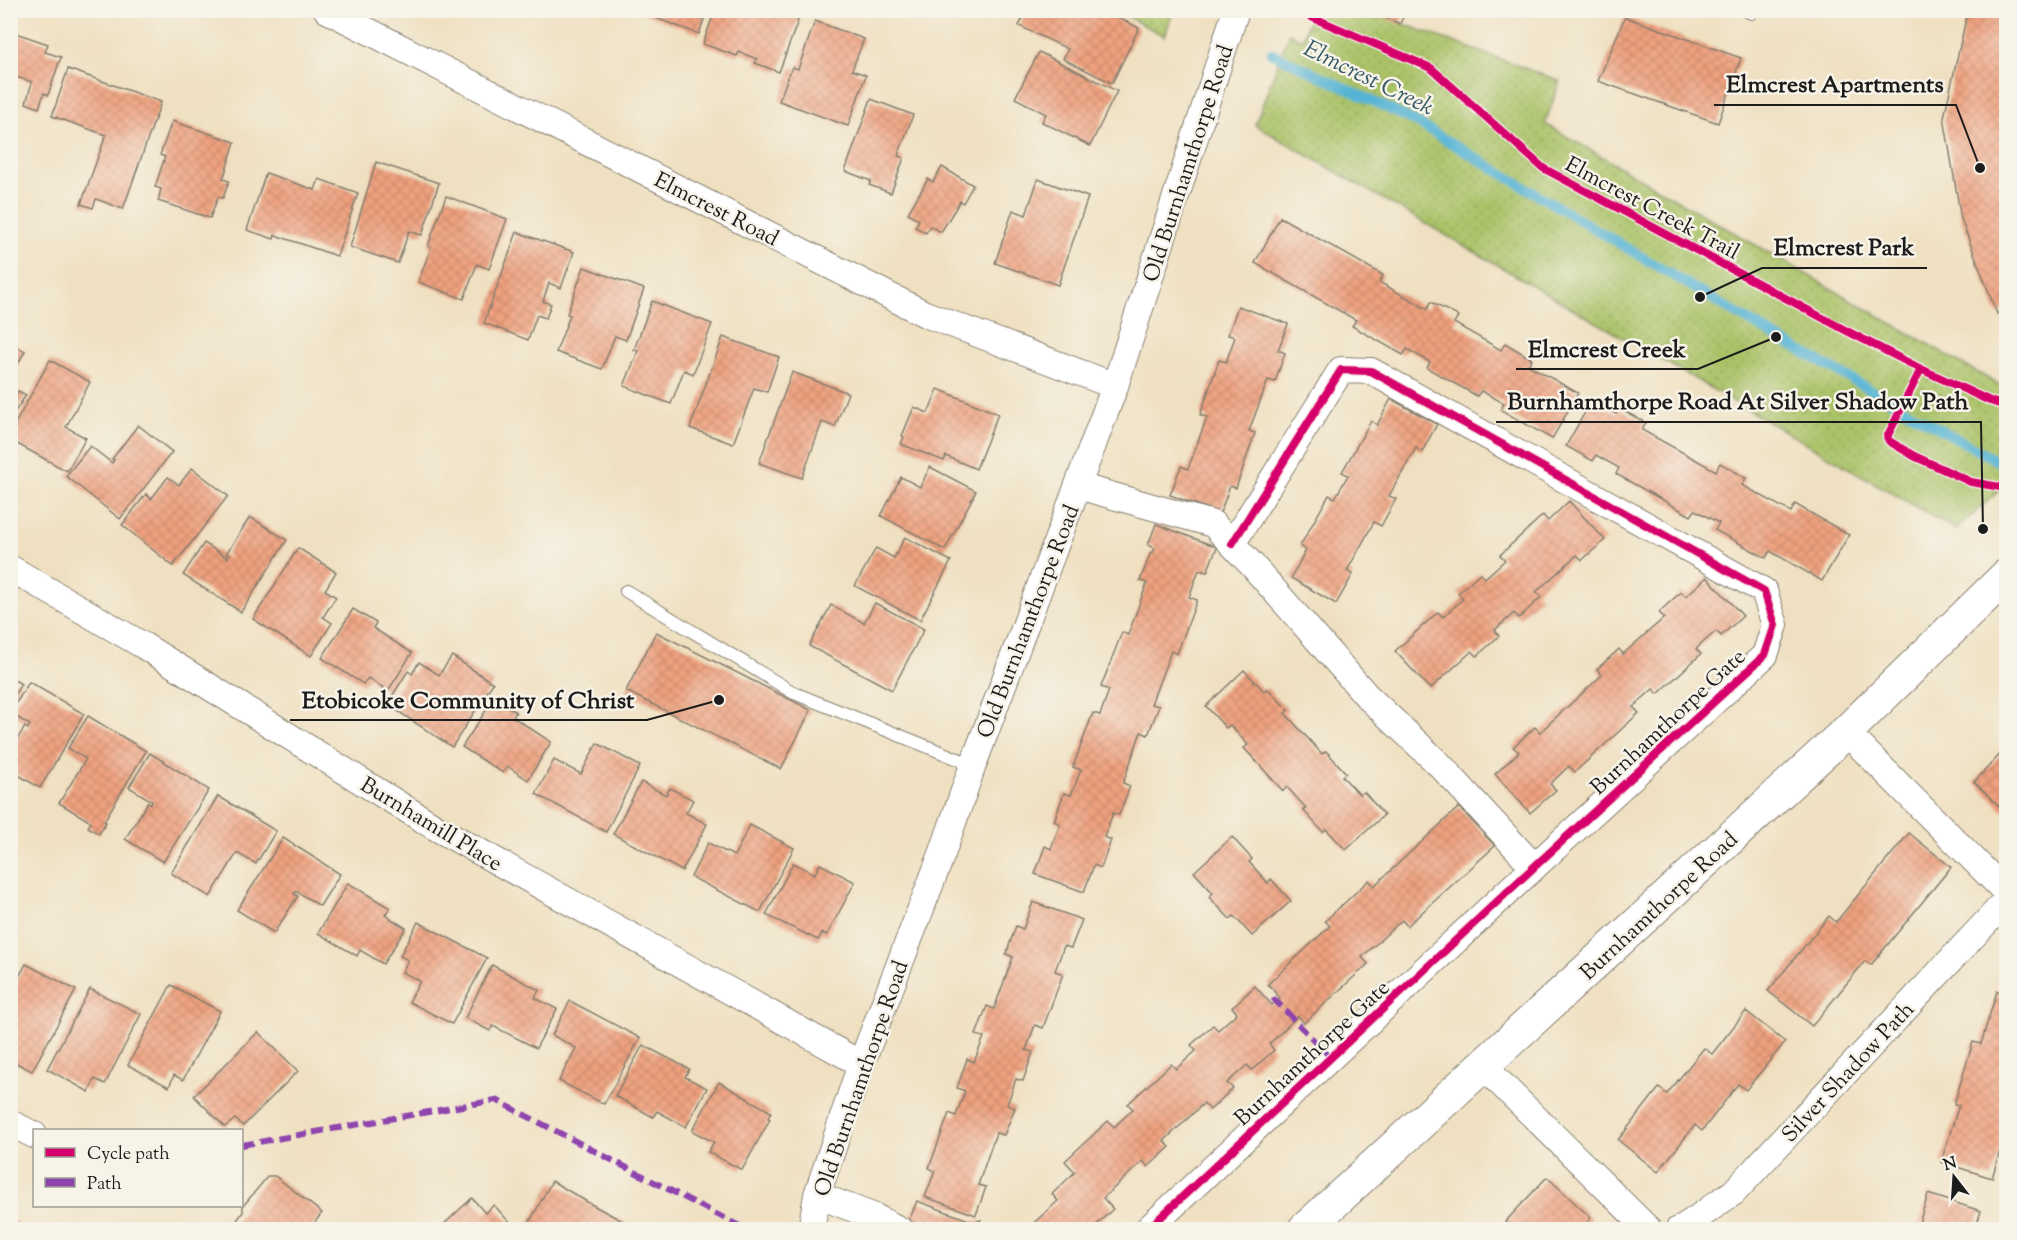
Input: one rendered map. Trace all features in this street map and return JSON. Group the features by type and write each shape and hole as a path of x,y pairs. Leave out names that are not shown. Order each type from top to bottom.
{"main road":[{"name":"Burnhamthorpe Road","path":"1304,1230 1846,732 1996,586"}],"street":[{"name":"Elmcrest Road","path":"327,10 925,314 1115,386"},
{"name":"Old Burnhamthorpe Road","path":"811,1230 817,1195 861,1064 942,854 1115,386 1236,10"},
{"name":"Burnhamthorpe Gate","path":"1147,1230 1534,867 1765,655 1776,625 1764,591 1371,371 1341,370 1232,544"},
{"path":"1078,486 1213,524 1367,696 1442,767 1534,867"},
{"name":"Burnhamill Place","path":"10,568 144,646 435,827 861,1064"},
{"path":"1846,732 2007,892"},
{"name":"Silver Shadow Path","path":"1678,1230 1700,1218 1716,1203 1734,1193 2007,901"},
{"path":"1483,1066 1649,1230"},
{"path":"10,1123 33,1134"},
{"path":"817,1195 868,1214 900,1230"}],"lane":[{"path":"1745,10 1751,13 1752,10"},
{"path":"626,591 794,693 973,765"}],"green space":[{"path":"1116,11 1173,11 1165,36"},
{"path":"1312,11 1368,11 1560,81 1545,124 2006,389 2006,484 1956,530 1255,125 1289,33 1302,40"}],"building":[{"path":"634,10 707,10 699,34"},
{"path":"715,10 802,10 779,72 755,63 757,59 739,52 737,56 703,44"},
{"path":"1027,10 1104,10 1139,28 1112,83 1063,59 1068,49 1019,26"},
{"path":"1366,10 1406,10 1400,24"},
{"path":"1968,10 2006,10 2006,309 1997,314 1961,219 1944,117"},
{"path":"1625,17 1741,58 1718,123 1598,81"},
{"path":"815,21 864,39 852,70 866,75 848,126 779,101 792,67 798,69"},
{"path":"10,31 48,44 45,52 61,57 48,95 44,93 39,108 26,103 32,82 10,75"},
{"path":"1039,52 1117,91 1090,146 1042,122 1046,114 1015,98"},
{"path":"68,69 161,102 123,209 96,199 93,208 81,204 106,135 52,116"},
{"path":"871,99 913,115 898,156 904,158 891,193 869,185 871,181 845,171"},
{"path":"172,121 235,142 223,179 229,181 223,198 218,197 210,218 158,201 161,189 155,187 165,157 160,155"},
{"path":"376,162 439,183 422,235 409,231 398,263 350,247"},
{"path":"942,167 973,185 963,203 960,201 941,232 930,226 926,233 915,227 919,220 908,213 928,179 933,182"},
{"path":"266,173 315,190 319,179 358,193 337,256 275,235 274,239 247,230"},
{"path":"1038,179 1088,197 1058,285 995,263 1013,210 1026,215"},
{"path":"446,196 507,219 489,269 477,264 464,299 418,282 431,248 428,246"},
{"path":"1280,217 1383,275 1379,282 1427,309 1431,302 1458,316 1454,323 1501,350 1505,343 1532,359 1528,365 1578,393 1552,439 1501,410 1504,403 1481,391 1477,396 1427,368 1430,362 1407,349 1403,355 1352,326 1356,320 1255,263"},
{"path":"517,232 574,252 561,288 549,283 543,301 551,304 546,318 537,315 528,340 484,323"},
{"path":"584,267 644,289 626,340 615,336 602,369 556,352"},
{"path":"652,301 712,324 693,374 684,370 671,404 624,386 638,351 634,350"},
{"path":"1238,306 1288,324 1278,350 1285,353 1275,382 1268,380 1249,431 1255,433 1236,488 1230,486 1220,513 1170,495 1181,466 1188,469 1207,417 1200,415 1219,360 1226,362 1235,337 1228,335"},
{"path":"723,337 779,357 767,392 754,388 733,444 690,428"},
{"path":"10,343 25,351 10,378"},
{"path":"50,360 90,382 66,427 86,438 67,471 10,440 10,433"},
{"path":"792,372 848,393 835,427 822,422 802,478 759,463"},
{"path":"938,389 998,414 976,469 946,456 944,461 901,444 914,407 928,413"},
{"path":"18,391 26,395 10,419 10,396 14,398"},
{"path":"1391,399 1437,424 1422,452 1416,448 1389,496 1396,499 1381,526 1374,522 1347,571 1353,574 1336,604 1291,578 1306,550 1300,546 1329,495 1335,498 1348,475 1342,472 1371,421 1377,425"},
{"path":"1592,400 1616,414 1619,408 1646,423 1642,430 1716,471 1720,463 1746,478 1742,485 1791,512 1795,504 1849,535 1822,581 1770,551 1766,558 1715,530 1719,523 1695,510 1691,516 1616,474 1619,468 1596,455 1593,461 1566,446"},
{"path":"138,425 172,452 120,519 66,476 90,446 112,463 114,460 112,459"},
{"path":"930,467 976,491 945,550 881,516 901,477 920,487"},
{"path":"192,468 228,496 173,566 122,525 146,494 151,499 168,477 179,485"},
{"path":"1569,501 1605,540 1582,560 1577,555 1536,592 1541,597 1519,618 1514,613 1495,630 1499,636 1477,656 1472,651 1430,689 1395,651 1438,612 1443,617 1463,599 1458,593 1480,573 1485,578 1505,560 1500,555 1543,515 1548,521"},
{"path":"250,517 287,540 241,612 183,575 204,543 228,558 229,555 226,554"},
{"path":"1156,524 1217,547 1207,572 1199,570 1189,597 1197,600 1177,654 1171,651 1151,704 1159,706 1148,735 1141,732 1123,783 1130,786 1119,815 1113,813 1104,837 1111,840 1101,868 1094,865 1084,892 1035,874 1045,846 1051,849 1060,824 1054,821 1064,793 1071,795 1081,770 1073,767 1093,713 1100,715 1109,690 1101,687 1122,632 1128,635 1147,583 1140,581 1151,552 1153,553 1155,548 1148,545"},
{"path":"905,537 951,561 920,620 855,586 876,548 894,558"},
{"path":"298,548 336,572 325,590 336,597 323,617 332,623 311,656 253,619"},
{"path":"1707,577 1743,616 1721,636 1716,631 1696,649 1701,654 1658,694 1653,689 1633,707 1639,713 1575,772 1569,766 1550,784 1556,790 1530,813 1495,774 1519,752 1513,747 1535,727 1540,732 1602,675 1597,669 1619,649 1623,654 1664,618 1659,612 1681,592 1686,596"},
{"path":"875,603 924,629 892,690 809,646 831,605 864,623"},
{"path":"353,609 376,623 373,628 412,653 388,691 368,678 363,684 322,658"},
{"path":"656,632 811,710 781,769 626,691"},
{"path":"452,656 493,683 452,747 387,704 408,671 412,674 419,662 439,675"},
{"path":"1244,670 1264,691 1267,688 1288,710 1285,713 1322,754 1326,751 1346,773 1342,776 1360,795 1364,792 1384,815 1346,850 1326,829 1323,832 1303,810 1306,808 1287,787 1283,791 1244,748 1248,745 1230,725 1226,728 1206,706"},
{"path":"10,677 21,684 10,703"},
{"path":"29,682 84,714 40,788 10,770 10,750 25,727 28,729 30,725 10,713"},
{"path":"494,698 516,712 513,717 551,742 528,780 507,766 503,773 462,747"},
{"path":"88,716 146,751 104,821 106,822 99,834 88,827 91,822 59,803 86,759 68,748"},
{"path":"597,743 640,766 606,832 536,794 554,760 581,774"},
{"path":"2006,748 2006,813 1974,782"},
{"path":"150,753 209,790 163,862 125,839 148,802 151,804 152,801 129,787"},
{"path":"641,782 666,795 670,788 693,800 686,813 707,824 682,871 613,834"},
{"path":"218,796 276,831 256,864 237,853 210,897 171,873"},
{"path":"1459,807 1495,846 1407,926 1402,920 1362,957 1368,964 1304,1023 1298,1016 1269,1044 1274,1050 1252,1070 1247,1065 1227,1083 1233,1088 1210,1110 1204,1103 1164,1141 1170,1147 1148,1167 1143,1161 1103,1198 1113,1209 1091,1230 1084,1230 1080,1225 1075,1230 1026,1230 1058,1201 1052,1194 1075,1172 1065,1161 1108,1121 1114,1127 1133,1109 1128,1104 1171,1064 1176,1069 1196,1051 1191,1045 1213,1025 1218,1030 1237,1013 1232,1007 1255,986 1272,1005 1280,998 1268,984 1330,926 1325,921 1369,880 1374,886"},
{"path":"750,825 794,848 760,912 691,877 708,843 734,856"},
{"path":"1909,833 1951,867 1871,965 1865,961 1812,1026 1768,991 1829,916 1836,922"},
{"path":"1232,837 1252,859 1249,862 1268,883 1271,879 1291,901 1252,936 1234,916 1230,919 1209,897 1213,893 1194,872"},
{"path":"283,838 340,874 320,906 296,891 294,894 298,896 274,933 237,910"},
{"path":"793,863 815,874 820,864 855,882 827,935 822,933 818,940 766,915"},
{"path":"348,883 390,908 385,915 406,928 383,964 360,950 357,956 318,933"},
{"path":"1033,902 1082,920 1071,948 1064,946 1055,971 1063,974 1043,1028 1035,1025 1026,1050 1033,1052 1023,1081 1016,1079 1007,1105 1015,1108 1004,1135 996,1133 978,1185 986,1187 976,1215 925,1197 935,1171 929,1168 949,1113 956,1116 965,1091 957,1088 967,1059 974,1062 984,1037 976,1035 987,1006 994,1009 1013,957 1006,954 1016,926 1023,929"},
{"path":"418,922 487,958 452,1024 409,1002 420,981 402,972 408,960 400,956"},
{"path":"26,964 76,990 32,1071 10,1060 10,993"},
{"path":"492,965 539,990 535,998 557,1009 536,1048 493,1026 490,1031 465,1018"},
{"path":"2006,982 2006,1131 1992,1178 1941,1162 1959,1105 1954,1104 1973,1042 1981,1044 1997,991 2003,993"},
{"path":"171,985 220,1011 183,1080 174,1075 169,1087 128,1065"},
{"path":"90,989 141,1014 105,1084 95,1079 89,1092 47,1069"},
{"path":"570,1001 640,1038 604,1104 559,1081 576,1048 552,1035"},
{"path":"1746,1011 1785,1042 1746,1090 1738,1084 1702,1131 1695,1125 1658,1172 1618,1140 1659,1088 1667,1094 1704,1048 1712,1054"},
{"path":"258,1032 298,1071 243,1126 235,1119 225,1127 194,1096"},
{"path":"643,1045 689,1069 685,1077 707,1088 686,1127 657,1111 653,1117 615,1096"},
{"path":"719,1082 771,1112 768,1118 770,1119 742,1170 708,1152 714,1142 692,1131"},
{"path":"268,1176 275,1176 322,1213 309,1230 230,1230 243,1212 243,1206"},
{"path":"1547,1177 1591,1218 1581,1230 1514,1230 1505,1222"},
{"path":"552,1181 639,1230 537,1230 528,1225"},
{"path":"1928,1194 1981,1211 1975,1230 1917,1230"},
{"path":"472,1198 485,1213 494,1205 511,1224 505,1230 442,1230 440,1228"},
{"path":"917,1201 974,1222 981,1220 977,1230 931,1230 909,1221"},
{"path":"10,1219 26,1228 25,1230 10,1230"}],"waterway":[{"name":"Elmcrest Creek","path":"1272,53 1414,121 1776,337 2006,466"}],"marked path":[{"path":"1273,998 1331,1058"},
{"path":"243,1145 496,1100 747,1230"}],"cycle path":[{"name":"Elmcrest Creek Trail","path":"1295,10 1431,68 1543,168 1845,330 1921,369 1990,401 2006,406"},
{"path":"1921,369 1887,437 1889,441 1914,456 1971,482 2006,488"},
{"path":"1147,1230 1534,867 1765,655 1775,625 1764,591 1371,371 1341,370 1232,544"}],"place":[{"name":"Elmcrest Apartments","path":"1980,168"},
{"name":"Elmcrest Park","path":"1700,297"},
{"name":"Elmcrest Creek","path":"1776,337"},
{"name":"Burnhamthorpe Road At Silver Shadow Path","path":"1983,529"},
{"name":"Etobicoke Community of Christ","path":"719,700"}]}
